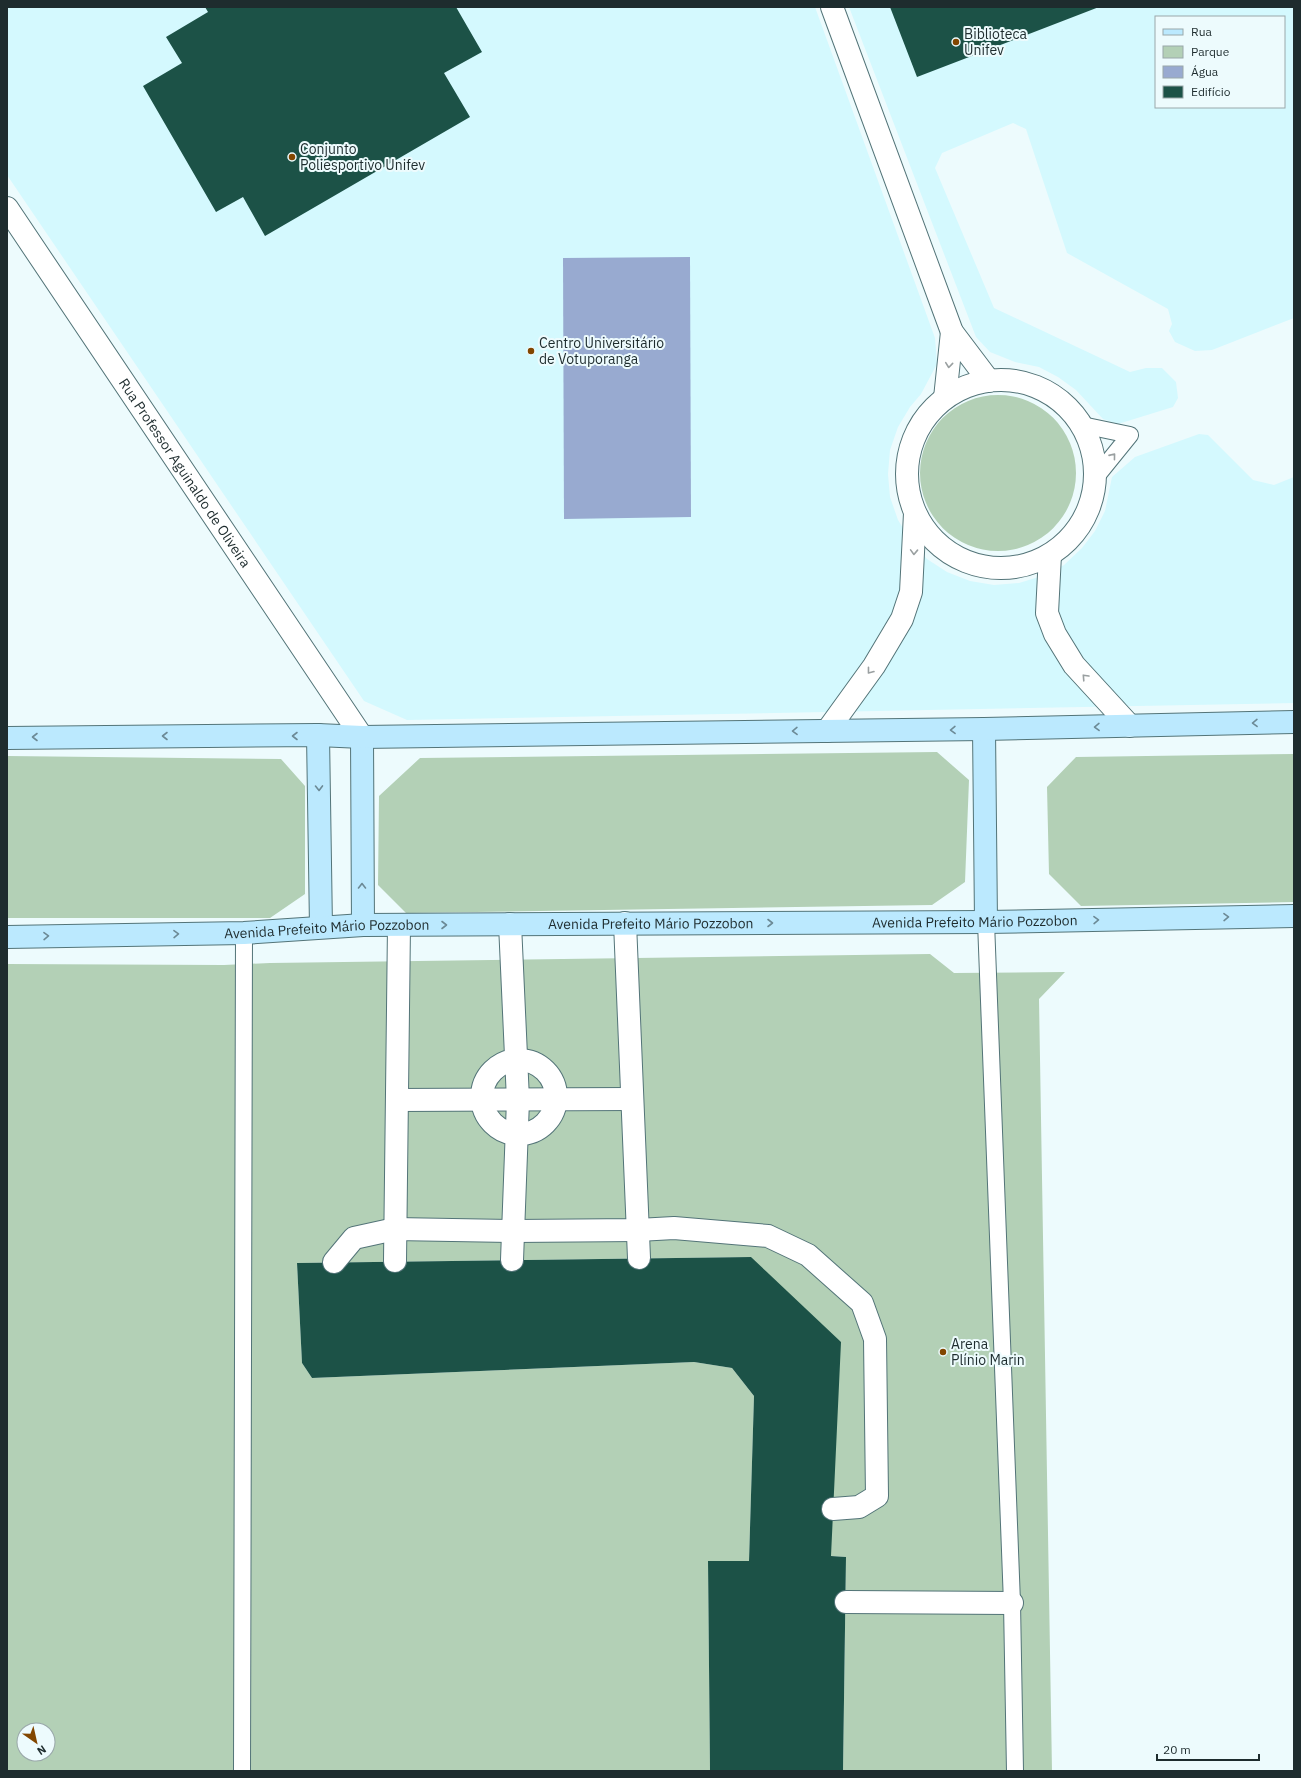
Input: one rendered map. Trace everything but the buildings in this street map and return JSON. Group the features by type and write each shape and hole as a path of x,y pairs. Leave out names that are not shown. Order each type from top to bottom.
{"street":[{"path":"832,7 952,332 989,381"},
{"name":"Rua Professor Aguinaldo de Oliveira","path":"7,208 362,737"},
{"path":"945,398 952,332"},
{"path":"1012,380 1035,386 1056,397 1073,413 1086,432 1094,454 1096,477 1092,501 1083,522 1068,540 1050,555 1028,565 1005,569 982,567 959,560 940,547 925,532 914,513 908,493 906,472 910,450 917,430 930,412 945,398 966,387 989,381 1012,380"},
{"path":"828,731 874,666 902,619 911,592 914,513"},
{"path":"1050,555 1047,613 1055,634 1074,665 1130,726"},
{"path":"7,738 318,735 362,737 984,729 1294,722"},
{"path":"984,729 986,922"},
{"path":"318,735 321,927"},
{"path":"362,737 363,925"},
{"name":"Avenida Prefeito Mário Pozzobon","path":"7,937 244,932 363,925 986,922 1294,916"},
{"path":"625,923 639,1258"},
{"path":"510,924 518,1100 512,1260"},
{"path":"395,1261 399,925"},
{"path":"516,1061 525,1061 536,1064 546,1072 553,1082 556,1094 551,1116 543,1125 531,1132 516,1134 504,1131 492,1123 485,1112 482,1100 485,1084 491,1072 502,1065 516,1061"},
{"path":"397,1100 632,1099"},
{"path":"334,1262 354,1238 395,1229 514,1231 638,1230 674,1228 768,1236 808,1255 862,1303 875,1339 877,1496 859,1506 833,1508"},
{"path":"846,1602 1012,1603"}],"lane":[{"path":"1082,425 1130,435 1096,477"},
{"path":"986,922 1012,1603 1015,1771"},
{"path":"242,1771 244,932"}],"shaded area":[{"name":"Centro Universitário de Votuporanga","path":"7,7 815,7 935,338 937,364 921,394 910,407 898,427 890,450 888,474 890,497 898,520 911,541 927,559 947,572 970,581 994,585 1019,583 1042,576 1064,565 1082,548 1095,531 1105,511 1112,477 1135,457 1199,434 1208,435 1253,480 1274,485 1294,477 1294,703 407,720 364,701 7,175"},
{"path":"849,7 1294,7 1294,318 1212,350 1195,351 1175,342 1169,331 1172,324 1168,309 1067,253 1026,129 1013,123 942,153 935,168 994,308 1130,372 1146,368 1162,368 1176,382 1178,398 1173,407 1118,424 1103,419 1076,390 1058,377 1039,367 1015,362 990,352 976,337"}],"green space":[{"path":"998,395 1028,401 1053,418 1070,443 1076,473 1070,503 1053,528 1028,545 998,551 968,545 943,528 926,503 920,473 926,443 943,418 968,401"},
{"path":"937,752 969,780 965,882 932,905 406,913 378,885 379,796 420,758"},
{"path":"1294,754 1294,902 1081,906 1049,874 1047,787 1076,757"},
{"path":"7,756 281,759 305,786 305,894 270,918 7,918"},
{"path":"930,954 954,973 1065,972 1039,999 1052,1771 843,1771 846,1557 831,1556 751,1257 297,1263 302,1363 312,1378 694,1362 732,1368 754,1396 749,1561 708,1561 710,1771 7,1771 7,964 224,965 270,963"}],"water":[{"path":"690,257 691,517 564,519 563,258"}],"place":[{"name":"Biblioteca Unifev","path":"956,42"},
{"name":"Conjunto Poliesportivo Unifev","path":"292,157"},
{"name":"Centro Universitário de Votuporanga","path":"531,351"},
{"name":"Arena Plínio Marin","path":"943,1352"}]}
